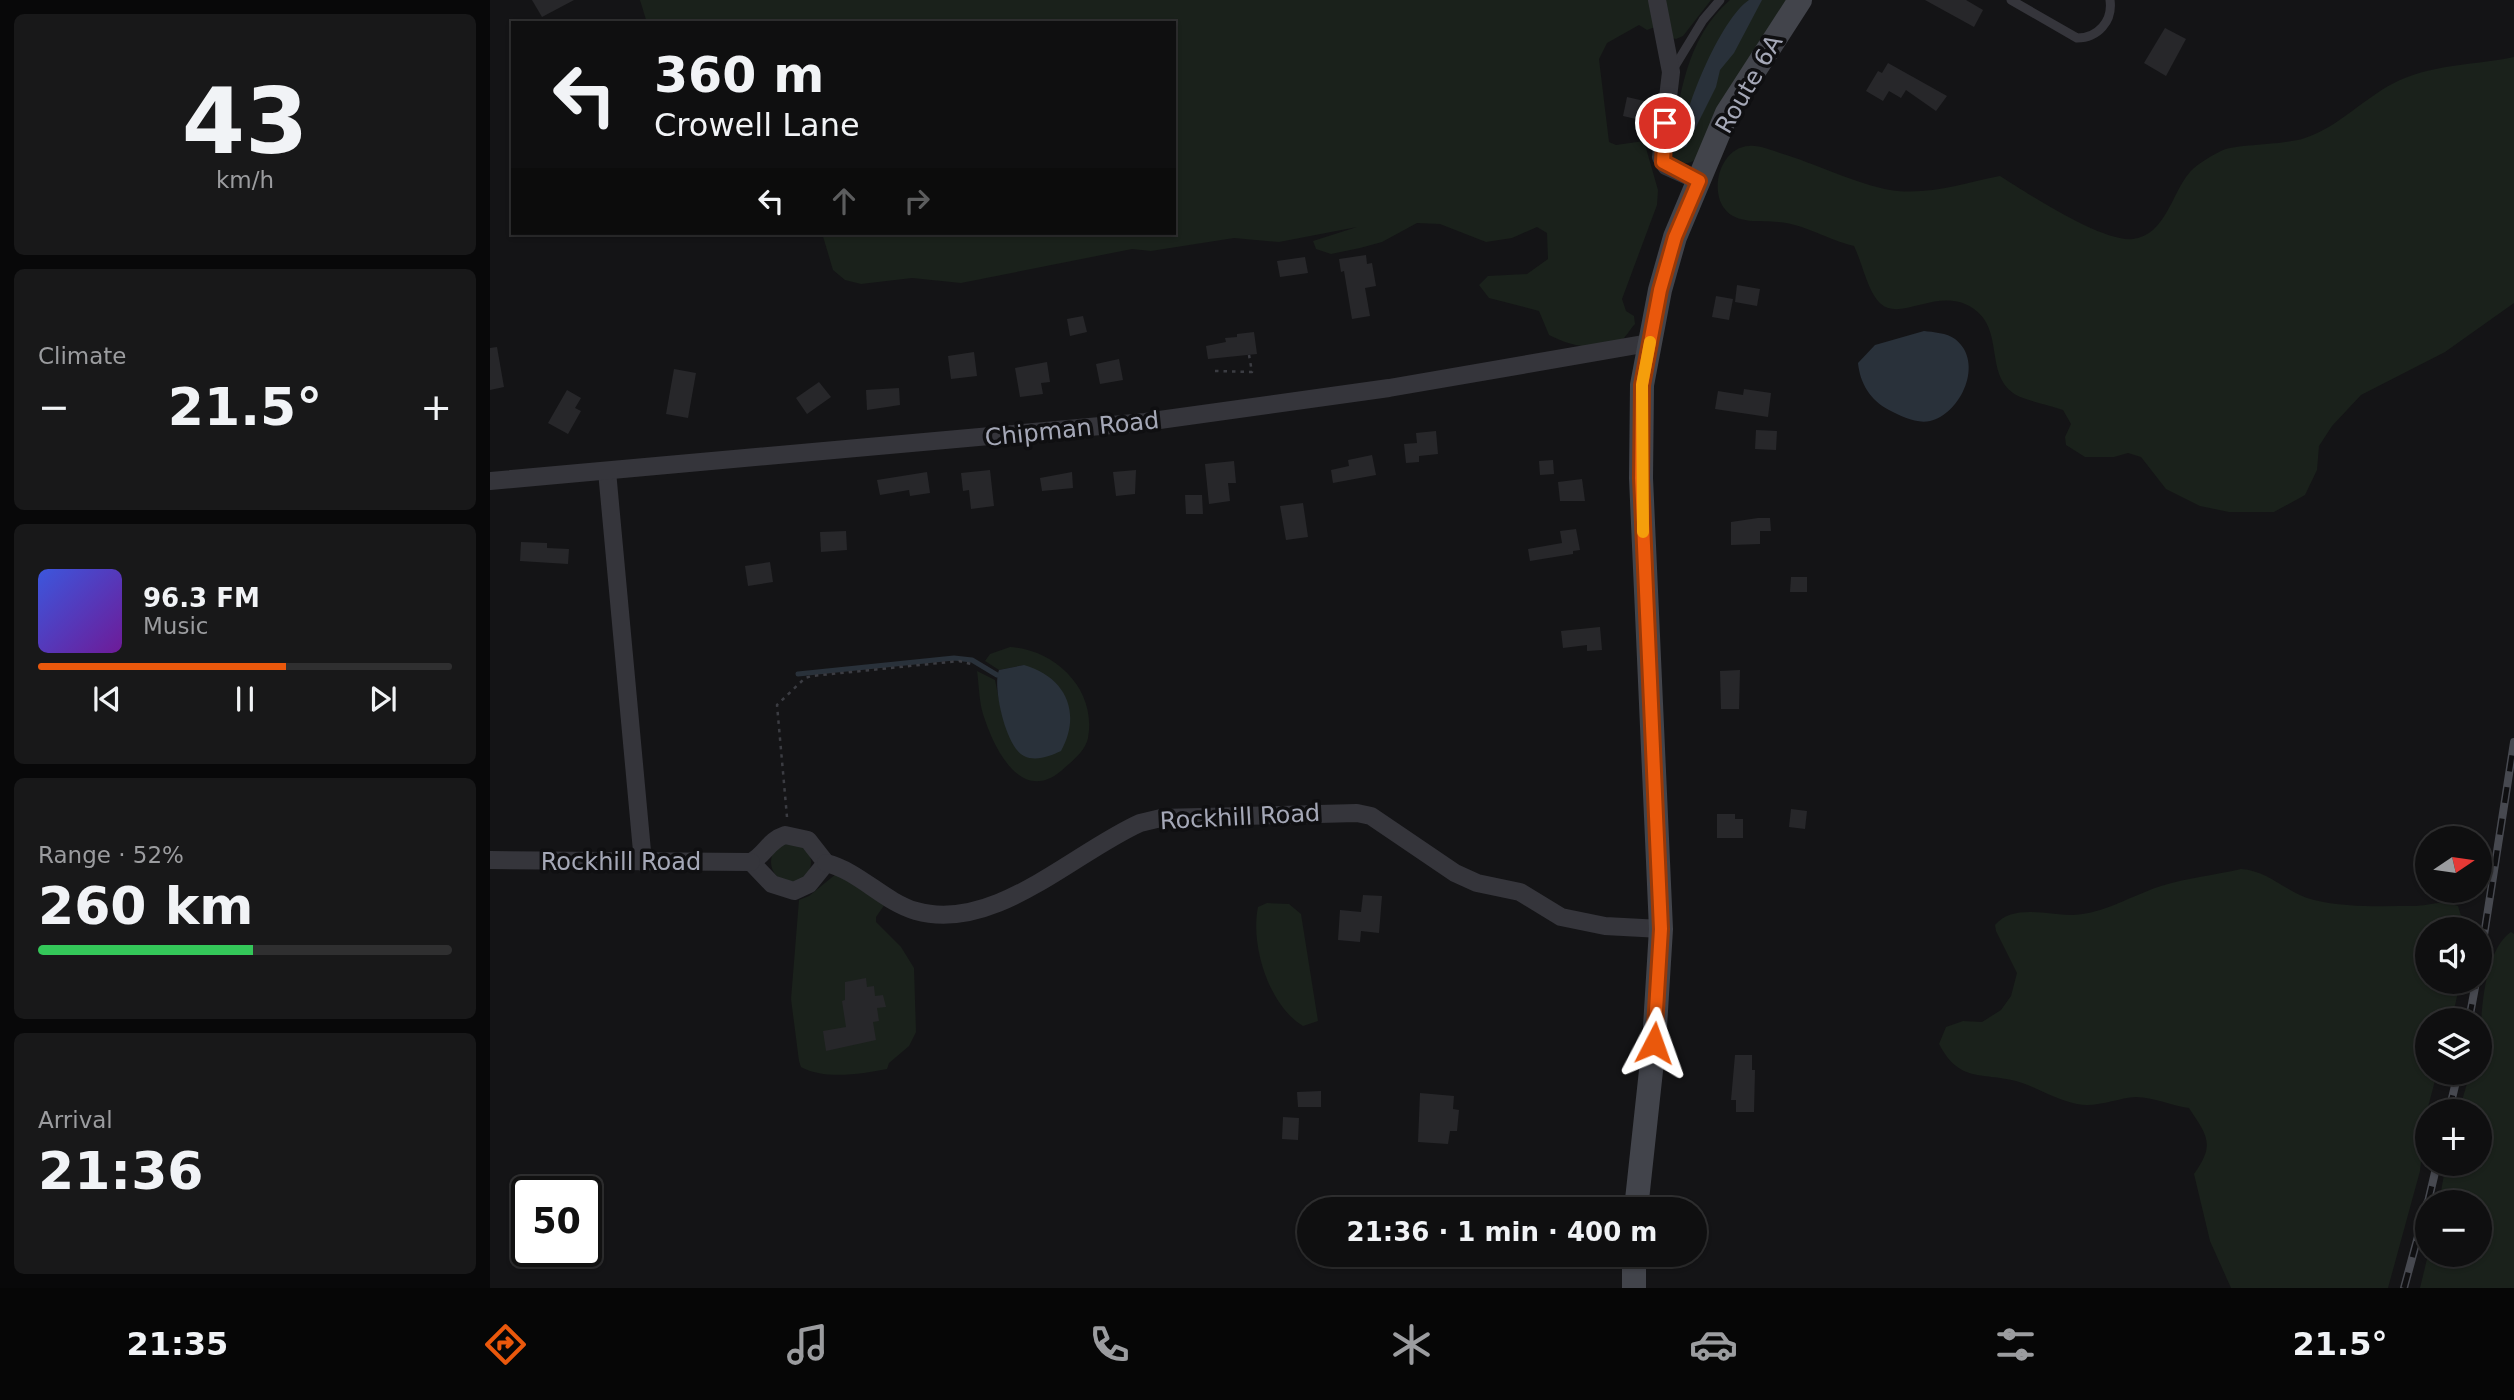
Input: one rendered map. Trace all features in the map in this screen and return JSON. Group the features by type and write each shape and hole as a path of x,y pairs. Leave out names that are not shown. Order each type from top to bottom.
{"main road":[{"name":"Route 6A","path":"1637,1197 1654,1043 1661,929 1641,478 1642,385 1660,290 1675,237 1727,113 1800,0"},
{"path":"1634,1267 1634,1288"}],"street":[{"path":"1657,0 1671,72 1661,157 1667,166 1699,181"},
{"name":"Chipman Road","path":"490,481 1145,422 1389,388 1649,343"},
{"path":"607,471 643,862"},
{"name":"Rockhill Road","path":"788,834 808,840 826,863 841,867 914,911 957,916 1004,901 1140,822 1161,818 1357,813 1371,816 1455,873 1477,883 1520,892 1561,917 1605,926 1661,929"},
{"path":"788,834 777,838 761,857 751,862 772,884 794,891 809,884 818,869 826,863"},
{"name":"Rockhill Road","path":"490,860 751,862"}],"lane":[{"path":"1671,72 1703,20 1720,0"},
{"path":"2011,0 2077,38 2094,36 2104,27 2111,8 2110,0"}],"path":[{"path":"1215,372 1252,372 1249,355"},
{"path":"788,834 777,705 779,702 805,678 812,676 959,661 971,664"}],"shaded area":[{"path":"640,0 1650,0 1655,27 1647,30 1639,25 1607,43 1599,59 1609,142 1616,145 1644,141 1658,190 1657,205 1622,299 1626,311 1634,316 1635,324 1624,338 1611,345 1583,346 1549,335 1539,311 1489,298 1479,285 1488,276 1527,274 1548,259 1547,233 1537,227 1512,238 1486,242 1440,224 1417,223 1382,242 1360,248 1331,254 1316,249 1313,241 1357,227 1279,242 1234,238 1151,251 1132,249 961,283 912,278 861,284 845,280 833,270 823,235 1176,235 1176,21 646,21"},
{"path":"1662,0 1711,0 1683,36 1676,39 1672,38"},
{"path":"1730,0 1791,0 1696,159 1687,163 1678,162 1672,159 1670,152 1687,70 1703,32"},
{"path":"1749,0 1762,0 1734,53 1720,70 1716,87 1686,147 1681,148 1687,113 1704,68 1726,26"},
{"path":"2514,57 2514,303 2445,352 2361,395 2332,426 2319,446 2317,470 2305,495 2274,512 2229,512 2200,506 2166,489 2141,457 2128,453 2114,457 2085,457 2066,445 2065,437 2071,424 2063,410 2017,396 2005,385 1999,374 1989,328 1974,309 1948,301 1900,309 1881,304 1872,293 1854,246 1788,223 1749,221 1735,217 1724,208 1718,190 1721,170 1732,153 1740,148 1757,146 1890,190 1932,190 2000,176 2085,225 2120,238 2133,239 2153,230 2167,212 2190,172 2221,151 2285,142 2318,133 2375,94 2414,75"},
{"path":"1924,331 1955,339 1964,349 1968,361 1965,386 1959,398 1941,416 1925,422 1904,417 1876,401 1864,384 1858,363 1875,345"},
{"path":"1010,647 1027,650 1057,664 1079,688 1086,704 1089,720 1086,743 1073,760 1046,780 1033,781 1010,767 1001,755 983,714 977,671 995,680 1002,714 1024,665 999,670 985,661 990,654"},
{"path":"1024,665 1039,671 1060,687 1070,710 1067,737 1061,751 1043,758 1029,758 1017,751 1006,729 999,702 999,670"},
{"path":"791,842 799,843 805,848 810,854 810,870 805,876 799,881 791,882 783,881 777,876 772,870 771,862 772,854 777,848 783,843"},
{"path":"2241,869 2261,874 2304,897 2326,903 2416,906 2441,903 2458,906 2461,917 2415,917 2415,994 2457,994 2455,1008 2415,1008 2415,1085 2434,1085 2430,1099 2415,1099 2415,1176 2419,1176 2388,1288 2231,1288 2210,1241 2194,1174 2207,1148 2201,1126 2189,1108 2136,1097 2092,1105 2069,1102 2016,1081 1963,1070 1955,1065 1939,1044 1946,1027 1963,1021 1982,1022 2001,1010 2011,996 2017,973 1995,925 2003,918 2022,912 2084,914 2181,881"},
{"path":"836,874 885,904 876,917 876,922 901,947 914,968 916,1032 909,1046 889,1063 887,1069 832,1075 810,1071 801,1067 799,1061 791,999 799,900 809,896"},
{"path":"1267,903 1289,904 1301,914 1318,1021 1303,1026 1291,1017 1272,990 1260,956 1256,922 1258,907"},
{"path":"2511,932 2514,934 2514,1288 2420,1288 2425,1267 2492,1267 2492,1190 2441,1190 2444,1176 2492,1176 2492,1099 2462,1099 2467,1085 2492,1085 2492,1008 2482,1008 2484,994 2492,994 2492,961 2500,943"}],"building":[{"path":"532,0 574,0 542,17"},
{"path":"1925,0 1966,0 1983,10 1974,27"},
{"path":"2165,28 2186,39 2166,76 2144,63"},
{"path":"1888,63 1947,96 1936,111 1906,90 1901,98 1889,91 1883,101 1866,91 1878,71 1882,73"},
{"path":"1627,97 1653,103 1649,122 1623,116"},
{"path":"1366,255 1367,264 1372,263 1376,286 1365,288 1370,316 1352,319 1344,271 1341,272 1339,259"},
{"path":"1305,257 1308,273 1280,277 1277,261"},
{"path":"1737,285 1760,289 1757,306 1735,302"},
{"path":"1716,296 1733,299 1729,320 1712,317"},
{"path":"1083,316 1087,332 1070,336 1067,319"},
{"path":"1254,332 1257,354 1208,359 1206,346 1226,342 1225,338 1237,337 1237,334"},
{"path":"497,347 504,387 490,390 490,348"},
{"path":"974,352 977,376 951,379 948,356"},
{"path":"1119,359 1123,380 1100,384 1096,364"},
{"path":"1047,362 1050,382 1041,383 1043,394 1020,397 1015,368"},
{"path":"674,369 696,373 688,418 666,414"},
{"path":"819,382 831,397 807,414 796,398"},
{"path":"899,388 900,405 867,410 866,390"},
{"path":"1744,389 1771,393 1768,417 1715,409 1718,391 1743,395"},
{"path":"567,390 581,398 575,408 581,411 568,434 548,423"},
{"path":"1756,430 1777,431 1776,450 1755,449"},
{"path":"1436,431 1438,454 1419,456 1419,462 1406,463 1404,444 1417,443 1416,433"},
{"path":"1372,455 1376,475 1333,483 1331,470 1349,466 1348,460"},
{"path":"1553,460 1554,474 1540,475 1539,461"},
{"path":"1234,461 1236,483 1228,483 1230,501 1209,504 1205,464"},
{"path":"990,470 994,506 971,509 969,490 963,491 961,473"},
{"path":"1136,470 1135,494 1116,496 1113,472"},
{"path":"927,472 930,493 910,496 909,490 880,495 877,480"},
{"path":"1072,472 1073,488 1042,491 1040,478"},
{"path":"1582,479 1585,501 1560,501 1558,482"},
{"path":"1185,495 1202,495 1203,514 1186,514"},
{"path":"1303,503 1308,537 1286,540 1280,506"},
{"path":"1770,518 1771,531 1760,531 1760,544 1731,545 1731,522"},
{"path":"1576,529 1580,550 1573,551 1573,554 1530,561 1528,549 1562,543 1560,531"},
{"path":"846,531 847,550 821,552 820,532"},
{"path":"521,542 547,543 547,548 569,549 568,564 520,561"},
{"path":"770,562 773,582 748,586 745,566"},
{"path":"1791,577 1807,577 1807,592 1790,592"},
{"path":"1600,627 1602,650 1587,651 1587,645 1563,648 1561,631"},
{"path":"1740,670 1739,709 1721,709 1720,671"},
{"path":"1791,809 1807,811 1805,829 1789,827"},
{"path":"1717,814 1735,814 1735,819 1743,819 1743,838 1717,838"},
{"path":"1363,895 1382,896 1379,933 1361,931 1360,942 1338,940 1340,910 1361,912"},
{"path":"866,978 867,987 874,986 875,996 883,995 886,1007 877,1008 879,1021 873,1022 876,1040 826,1051 823,1031 846,1027 842,1001 845,1000 845,982"},
{"path":"1735,1055 1752,1055 1752,1070 1755,1070 1754,1112 1736,1112 1736,1100 1731,1100"},
{"path":"1321,1091 1321,1107 1298,1107 1297,1092"},
{"path":"1420,1093 1454,1096 1453,1109 1459,1110 1457,1131 1450,1131 1448,1144 1418,1142"},
{"path":"1283,1117 1299,1118 1298,1140 1282,1139"}],"waterway":[{"path":"798,674 954,658 972,660 997,675"}],"railway":[{"path":"2487,917 2514,742"},
{"path":"2471,1008 2474,994"},
{"path":"2452,1099 2455,1085"},
{"path":"2431,1190 2434,1176"},
{"path":"2404,1288 2415,1247"}],"slow traffic":[{"path":"1643,532 1642,385 1650,342"}],"route":[{"path":"1654,1043 1661,929 1641,478 1642,385 1660,290 1675,237 1699,181 1663,162 1661,151 1665,123"}]}
